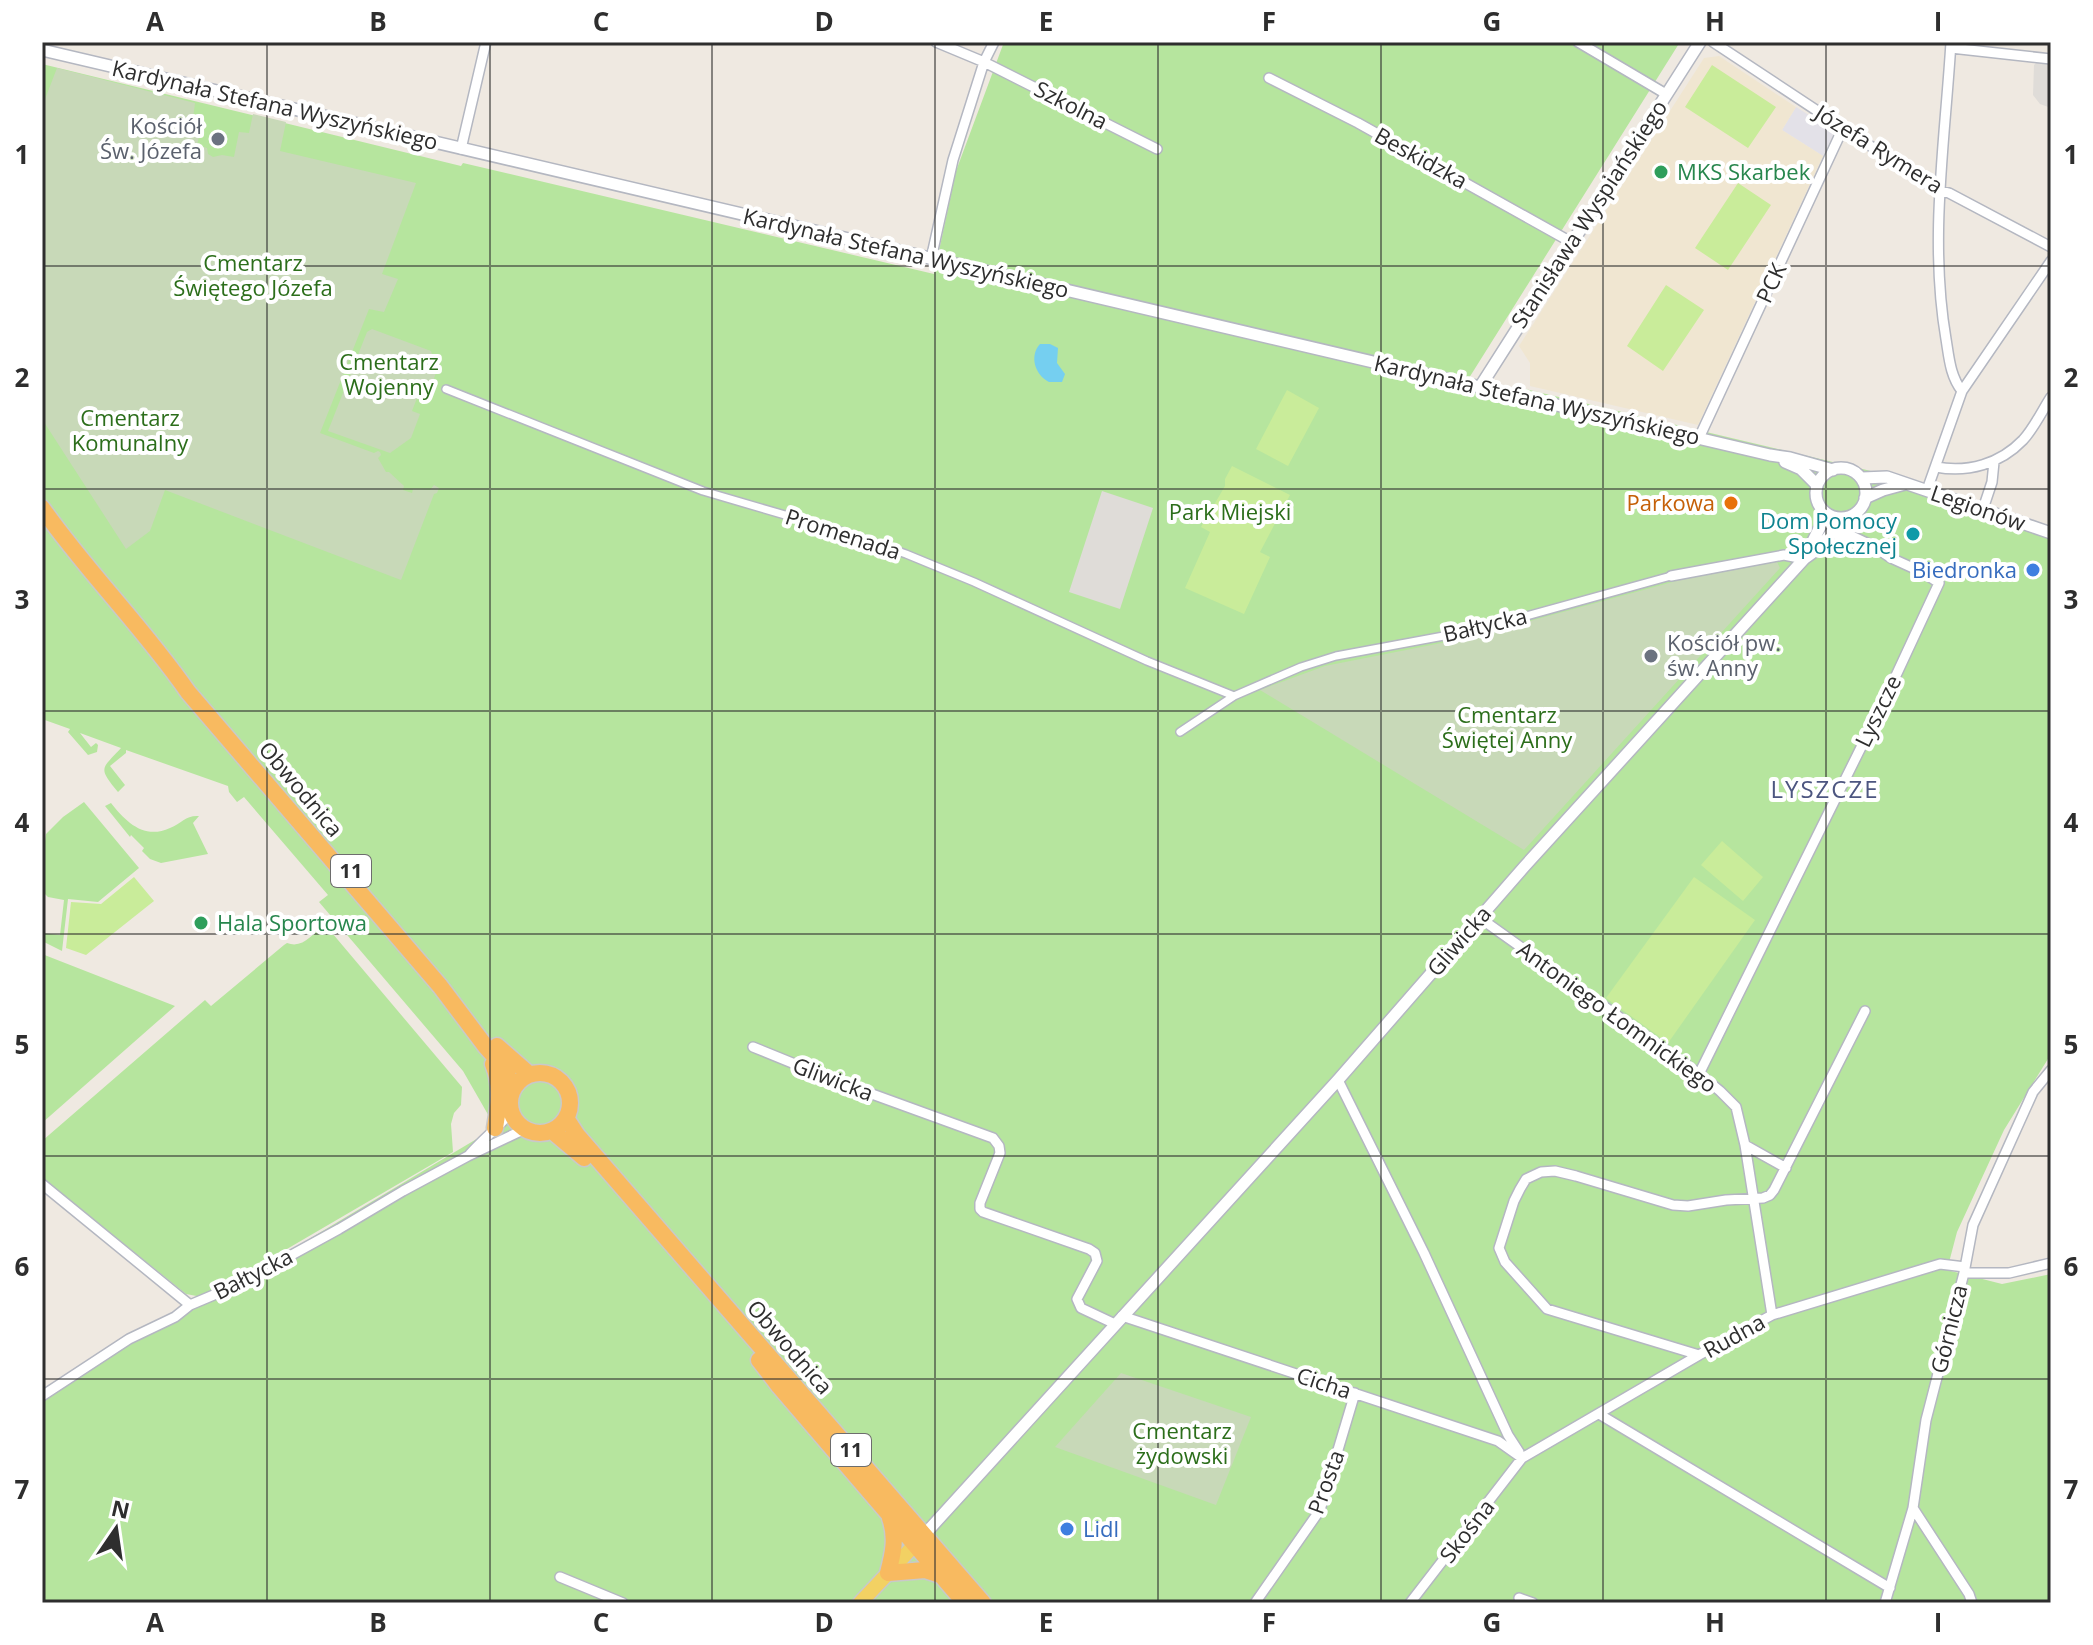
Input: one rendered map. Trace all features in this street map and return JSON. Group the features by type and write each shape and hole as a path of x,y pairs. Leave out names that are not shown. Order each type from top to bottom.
{"highway":[{"name":"Obwodnica","path":"42,508 90,572 173,669 188,692 440,986 503,1066 514,1088"},
{"name":"Obwodnica","path":"173,669 262,766 474,1014 501,1050 529,1074"},
{"path":"486,1047 499,1080 495,1128"},
{"path":"549,1073 564,1084 570,1100 566,1118 552,1131 537,1133 525,1129 516,1122 511,1112 514,1088 529,1074 549,1073"},
{"name":"Obwodnica","path":"566,1118 920,1539 983,1603"},
{"name":"Obwodnica","path":"552,1131 607,1179 888,1513 920,1539 941,1576 965,1603"},
{"path":"888,1513 894,1531 894,1550 888,1573 925,1570 941,1576"}],"main road":[{"name":"Gliwicka","path":"860,1603 920,1539"}],"street":[{"path":"461,149 486,42"},
{"name":"Szkolna","path":"936,42 984,62 1157,149"},
{"path":"931,259 953,160 984,62 994,42"},
{"path":"1578,42 1666,94"},
{"name":"Józefa Rymera","path":"1713,42 1940,191 2051,247"},
{"name":"Stanisława Wyspiańskiego","path":"1480,387 1666,94 1694,44"},
{"path":"1962,391 1951,372 1940,306 1938,215 1951,45 2051,59"},
{"name":"Kardynała Stefana Wyszyńskiego","path":"42,50 1833,470"},
{"name":"Beskidzka","path":"1269,78 1358,123 1571,242"},
{"name":"PCK","path":"1699,438 1843,128"},
{"path":"1927,490 1962,391 2051,261"},
{"name":"Promenada","path":"446,389 703,491 906,554 1147,661 1234,696"},
{"path":"1936,467 1957,470 1994,462 2025,438 2051,397"},
{"name":"Kardynała Stefana Wyszyńskiego","path":"1770,455 1801,469 1817,485"},
{"path":"1983,509 1992,482 1994,462"},
{"path":"1845,469 1862,478 1865,498 1857,513 1842,519 1821,510 1816,495 1823,475 1845,469"},
{"name":"Legionów","path":"1862,478 1887,477 2051,533"},
{"name":"Legionów","path":"1865,498 1905,484"},
{"name":"Gliwicka","path":"920,1539 1338,1080 1804,559 1821,525 1821,510"},
{"name":"Gliwicka","path":"1804,559 1816,552 1842,519"},
{"name":"Lyszcze","path":"1699,1074 1886,697 1939,583 1854,537 1832,534"},
{"name":"Bałtycka","path":"1180,732 1234,696 1301,667 1336,656 1476,630 1671,576 1784,555 1804,559"},
{"name":"Antoniego Łomnickiego","path":"1480,918 1699,1074 1736,1107 1772,1315"},
{"path":"1699,1355 1547,1309 1500,1253 1500,1243 1514,1201 1526,1179 1541,1172 1555,1171 1673,1205 1688,1206 1770,1195 1865,1011"},
{"name":"Gliwicka","path":"753,1047 993,1138 1000,1153 980,1209 1095,1253 1097,1261 1077,1299 1078,1304 1081,1308 1119,1320"},
{"name":"Górnicza","path":"1885,1603 1913,1508 1926,1420 1973,1225 2033,1092 2051,1070"},
{"path":"1338,1080 1424,1253 1508,1435 1522,1458"},
{"name":"Bałtycka","path":"468,1156 511,1112"},
{"name":"Bałtycka","path":"42,1396 120,1345 175,1317 190,1305 235,1286 468,1156 525,1129"},
{"path":"1745,1145 1786,1168"},
{"path":"42,1184 190,1305"},
{"name":"Rudna","path":"1522,1458 1772,1315 1940,1264 1964,1270 2009,1273 2051,1263"},
{"name":"Cicha","path":"1119,1320 1498,1441 1522,1458"},
{"name":"Prosta","path":"1255,1603 1320,1510 1355,1393"},
{"path":"1599,1414 1890,1588"},
{"name":"Skośna","path":"1410,1603 1522,1458"},
{"path":"1913,1508 1972,1603"},
{"path":"560,1577 623,1603"},
{"path":"1519,1598 1533,1603"}],"shaded area":[{"path":"1719,56 1796,107 1782,130 1823,156 1698,425 1530,386 1530,363 1519,346 1704,58"},
{"path":"2037,62 2051,65 2051,108 2040,104 2033,95 2034,65"},
{"path":"1796,107 1831,129 1833,135 1823,156 1782,130"},
{"path":"1102,491 1153,508 1120,609 1069,592"}],"green space":[{"path":"1004,42 1680,42 1469,378 1930,485 2051,528 2051,1054 2004,1130 1957,1232 1947,1270 2002,1284 2051,1274 2051,1603 42,1603 42,1389 217,1294 520,1113 518,1098 527,1085 285,807 482,1053 493,1075 490,1118 463,1071 319,902 328,895 244,797 237,802 228,786 126,750 110,766 125,785 118,792 107,778 104,768 121,748 80,733 91,747 96,743 98,745 97,752 88,755 68,732 70,729 42,719 42,64 461,166 463,163 934,274 956,171"},
{"path":"1712,65 1776,107 1748,148 1685,107"},
{"name":"Cmentarz Świętego Józefa","path":"57,68 195,103 193,118 202,124 197,145 207,148 208,154 213,157 234,157 239,132 249,133 253,114 286,122 280,151 416,183 382,274 398,279 384,312 369,309 320,433 374,453 380,452 378,458 386,472 404,486 403,490 412,493 413,489 430,490 434,485 439,488 401,580 165,490 150,531 126,549 42,419 42,107"},
{"path":"1738,183 1771,205 1728,270 1695,248"},
{"path":"1666,285 1704,310 1663,371 1627,346"},
{"name":"Cmentarz Wojenny","path":"372,329 431,351 437,370 426,401 417,398 412,411 420,414 411,438 390,453 328,431 367,332"},
{"path":"1287,390 1319,408 1288,466 1256,449"},
{"name":"Park Miejski","path":"1232,466 1290,495 1260,552 1270,557 1244,614 1185,588 1210,532 1201,527 1225,486"},
{"name":"Cmentarz Świętej Anny","path":"1777,562 1780,568 1524,850 1260,690 1325,666 1472,637 1680,580"},
{"path":"84,802 139,868 98,902 68,899 62,951 42,941 42,933 60,935 64,900 48,897 42,891 46,834"},
{"path":"111,803 136,827 152,832 199,816 193,823 208,854 161,863 150,859 142,851 144,848 130,837 105,806"},
{"path":"1722,841 1763,877 1743,901 1701,865"},
{"path":"134,877 154,901 86,955 66,948 71,902 101,904"},
{"path":"1694,877 1755,920 1668,1043 1606,998"},
{"path":"324,925 462,1087 461,1105 454,1113 451,1124 453,1152 210,1294 202,1297 186,1294 42,1178 42,1141 205,1000 211,1006 284,945 303,942"},
{"path":"42,954 175,1006 42,1123"},
{"name":"Cmentarz żydowski","path":"1121,1373 1251,1417 1216,1505 1055,1447"}],"water":[{"path":"1040,344 1058,348 1057,363 1065,374 1062,382 1049,382 1037,370 1034,359"}],"place":[{"name":"Kościół Św. Józefa","path":"218,139"},
{"name":"MKS Skarbek","path":"1661,172"},
{"name":"Parkowa","path":"1731,503"},
{"name":"Dom Pomocy Społecznej","path":"1913,534"},
{"name":"Biedronka","path":"2033,570"},
{"name":"Kościół pw. św. Anny","path":"1651,656"},
{"name":"Hala Sportowa","path":"201,923"},
{"name":"Lidl","path":"1067,1529"}],"district":[{"name":"LYSZCZE","path":"1825,790"}],"park label":[{"name":"Cmentarz Komunalny","path":"130,430"}]}
